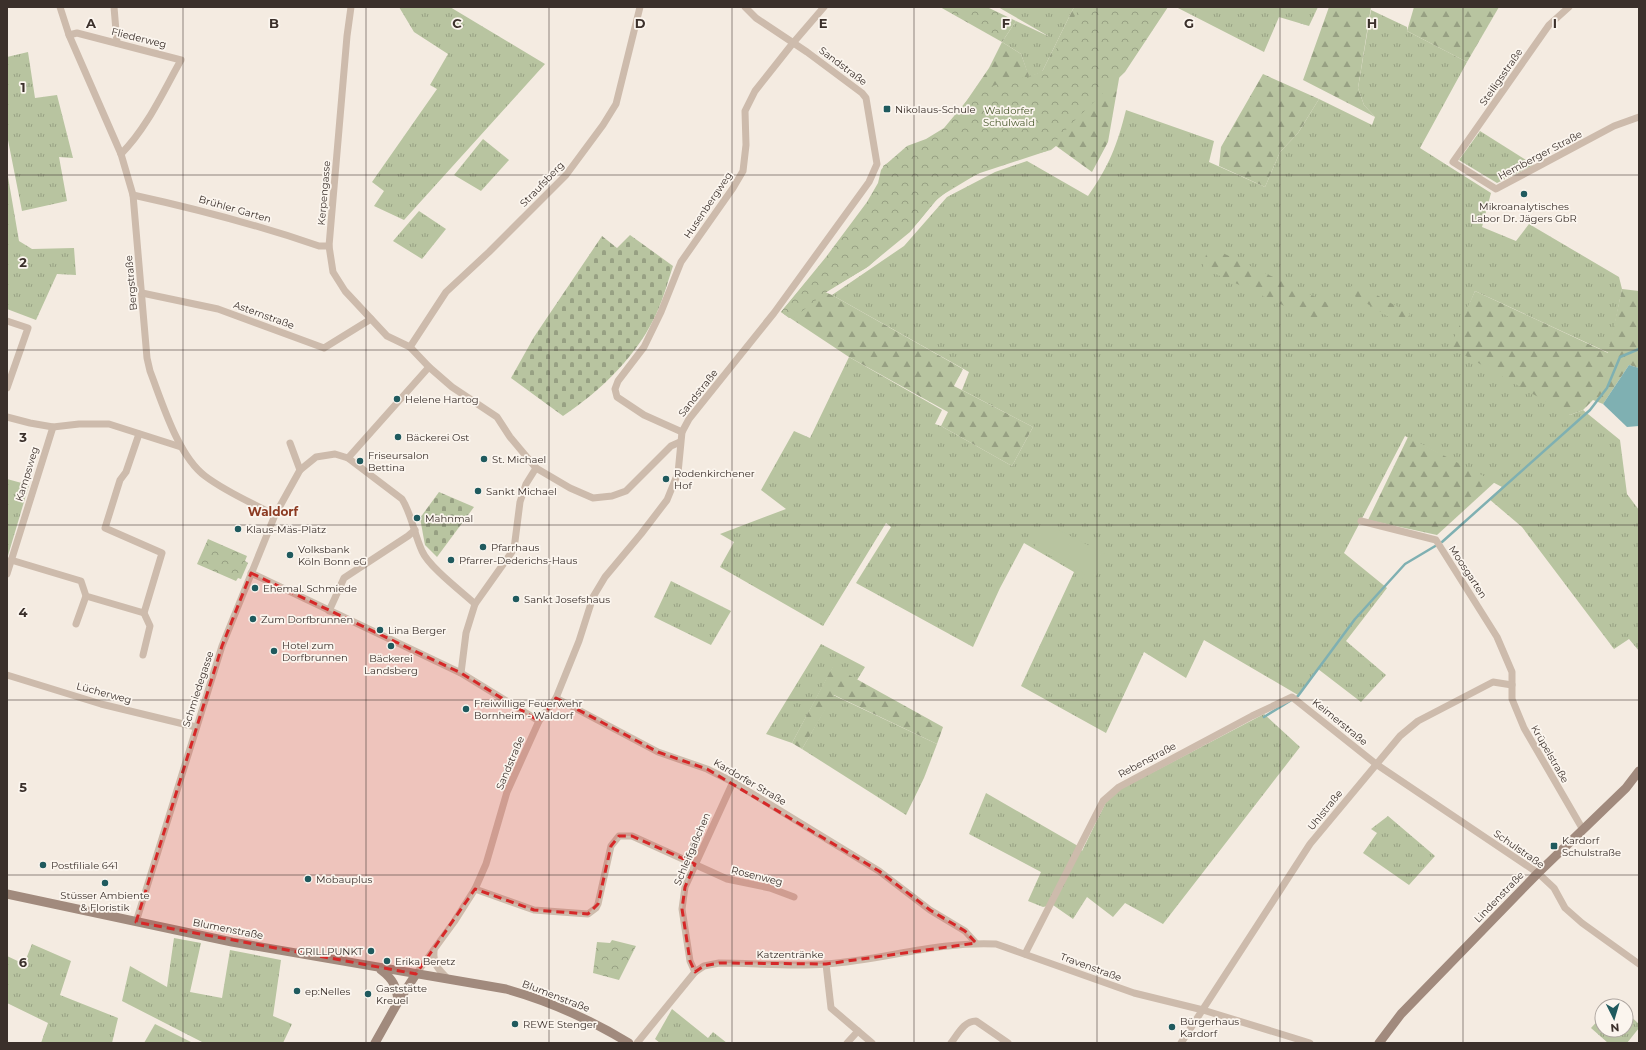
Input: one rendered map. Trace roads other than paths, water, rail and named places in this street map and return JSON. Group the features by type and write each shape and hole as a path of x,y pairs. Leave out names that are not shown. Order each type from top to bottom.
{"main road":[{"name":"Lindenstraße","path":"1379,1043 1401,1014 1582,828 1626,788 1639,771"},
{"name":"Blumenstraße","path":"7,894 136,922 380,969 447,978 526,995 593,1023 629,1043"},
{"path":"380,969 391,977 398,989 398,1002"},
{"path":"375,1043 416,974"}],"street":[{"name":"Bergstraße","path":"60,7 69,35 121,154 133,195 147,358 150,371 181,447 189,460 204,476 275,515"},
{"path":"114,7 117,43"},
{"name":"Kerpengasse","path":"351,7 347,36 329,246 333,272 345,291 387,336 410,347"},
{"name":"Straufsberg","path":"410,347 446,292 489,252 566,175 603,125 616,104 640,7"},
{"name":"Sandstraße","path":"416,974 434,951 475,889 486,864 508,792 539,721 556,698 579,641 593,597 605,577 667,500 678,473 682,432 694,413 774,313 869,182 877,164 866,98 862,92 756,18 745,7"},
{"name":"Husenbergweg","path":"682,432 644,415 617,397 615,389 618,381 644,347 661,312 681,262 733,188 743,171 746,145 745,111 755,91 824,7"},
{"name":"Steiligsstraße","path":"1453,162 1549,25 1569,7"},
{"name":"Fliederweg","path":"69,35 77,33 181,60 134,142 121,154"},
{"name":"Hemberger Straße","path":"1453,162 1496,189 1614,126 1639,117"},
{"name":"Brühler Garten","path":"133,195 194,208 258,225 319,246 329,246"},
{"name":"Asternstraße","path":"142,294 218,309 324,348 370,319"},
{"path":"7,321 28,328 10,370 7,388"},
{"path":"410,347 429,368 452,387 497,417 510,437 536,468 570,488 593,498 612,496 626,491 671,446 680,442"},
{"path":"429,368 348,458 402,499 408,508 422,553 475,604"},
{"path":"7,417 30,424 53,426 109,424 181,447"},
{"name":"Kampsweg","path":"7,574 53,426"},
{"path":"139,434 126,472 120,480 105,528 162,553 144,613 150,626 144,655"},
{"path":"290,443 300,470"},
{"name":"Schmiedegasse","path":"136,922 222,646 275,515 300,470 316,457 335,454 348,458"},
{"path":"462,673 466,633 475,604 514,549 520,502 526,484 536,468"},
{"name":"Moosgarten","path":"1362,521 1436,540 1497,636 1512,672 1512,685"},
{"path":"328,611 344,578 415,530"},
{"path":"11,560 81,581 86,596 76,624"},
{"path":"251,573 328,611 462,673 539,721"},
{"path":"86,596 144,613"},
{"name":"Lücherweg","path":"7,675 101,704 196,727"},
{"name":"Uhlstraße","path":"1181,1043 1310,844 1400,736 1418,721 1493,682 1512,685"},
{"name":"Krüpelstraße","path":"1512,685 1512,699 1524,728 1582,828"},
{"name":"Kardorfer Straße","path":"556,698 658,752 707,769 733,782 884,875 930,910 965,931 976,943"},
{"name":"Keimerstraße","path":"1294,699 1376,764"},
{"name":"Rebenstraße","path":"1026,954 1103,801 1119,787 1252,716 1294,699"},
{"name":"Schulstraße","path":"1376,764 1538,873 1554,888 1565,908 1576,918 1639,964"},
{"name":"Schleifgäßchen","path":"695,972 690,961 682,909 685,887 733,782"},
{"name":"Rosenweg","path":"475,889 534,910 583,915 593,911 598,904 611,846 619,836 632,836 727,879 770,888 794,896"},
{"name":"Travenstraße","path":"976,943 996,944 1134,993 1203,1010 1310,1043"},
{"name":"Katzentränke","path":"637,1043 695,972 704,966 719,963 826,964 868,959 951,944 976,943"},
{"path":"434,951 434,961 437,968 447,978"},
{"path":"826,964 831,1008 872,1043"},
{"path":"951,1043 965,1025 973,1021 976,1021 1008,1043"},
{"path":"847,1043 858,1030"}],"water":[{"path":"1629,365 1639,368 1639,426 1627,427 1603,404"}],"waterway":[{"path":"1264,717 1298,696 1355,619 1405,564 1442,542 1590,410 1607,388 1620,357 1639,349"}],"place":[{"name":"Nikolaus-Schule","path":"887,109"},
{"name":"Mikroanalytisches Labor Dr. Jägers GbR","path":"1524,194"},
{"name":"Helene Hartog","path":"397,399"},
{"name":"Bäckerei Ost","path":"398,437"},
{"name":"St. Michael","path":"484,459"},
{"name":"Friseursalon Bettina","path":"360,461"},
{"name":"Rodenkirchener Hof","path":"666,479"},
{"name":"Sankt Michael","path":"478,491"},
{"name":"Mahnmal","path":"417,518"},
{"name":"Klaus-Mäs-Platz","path":"238,529"},
{"name":"Pfarrhaus","path":"483,547"},
{"name":"Volksbank Köln Bonn eG","path":"290,555"},
{"name":"Pfarrer-Dederichs-Haus","path":"451,560"},
{"name":"Ehemal. Schmiede","path":"255,588"},
{"name":"Sankt Josefshaus","path":"516,599"},
{"name":"Zum Dorfbrunnen","path":"253,619"},
{"name":"Lina Berger","path":"380,630"},
{"name":"Bäckerei Landsberg","path":"391,646"},
{"name":"Hotel zum Dorfbrunnen","path":"274,651"},
{"name":"Freiwillige Feuerwehr Bornheim - Waldorf","path":"466,709"},
{"name":"Kardorf Schulstraße","path":"1554,846"},
{"name":"Postfiliale 641","path":"43,865"},
{"name":"Mobauplus","path":"308,879"},
{"name":"Stüsser Ambiente & Floristik","path":"105,883"},
{"name":"GRILLPUNKT","path":"371,951"},
{"name":"Erika Beretz","path":"387,961"},
{"name":"ep:Nelles","path":"297,991"},
{"name":"Gaststätte Kreuel","path":"368,994"},
{"name":"REWE Stenger","path":"515,1024"},
{"name":"Bürgerhaus Kardorf","path":"1172,1027"}],"district":[{"name":"Waldorf","path":"273,511"}],"park label":[{"name":"Waldorfer Schulwald","path":"1009,116"}]}
